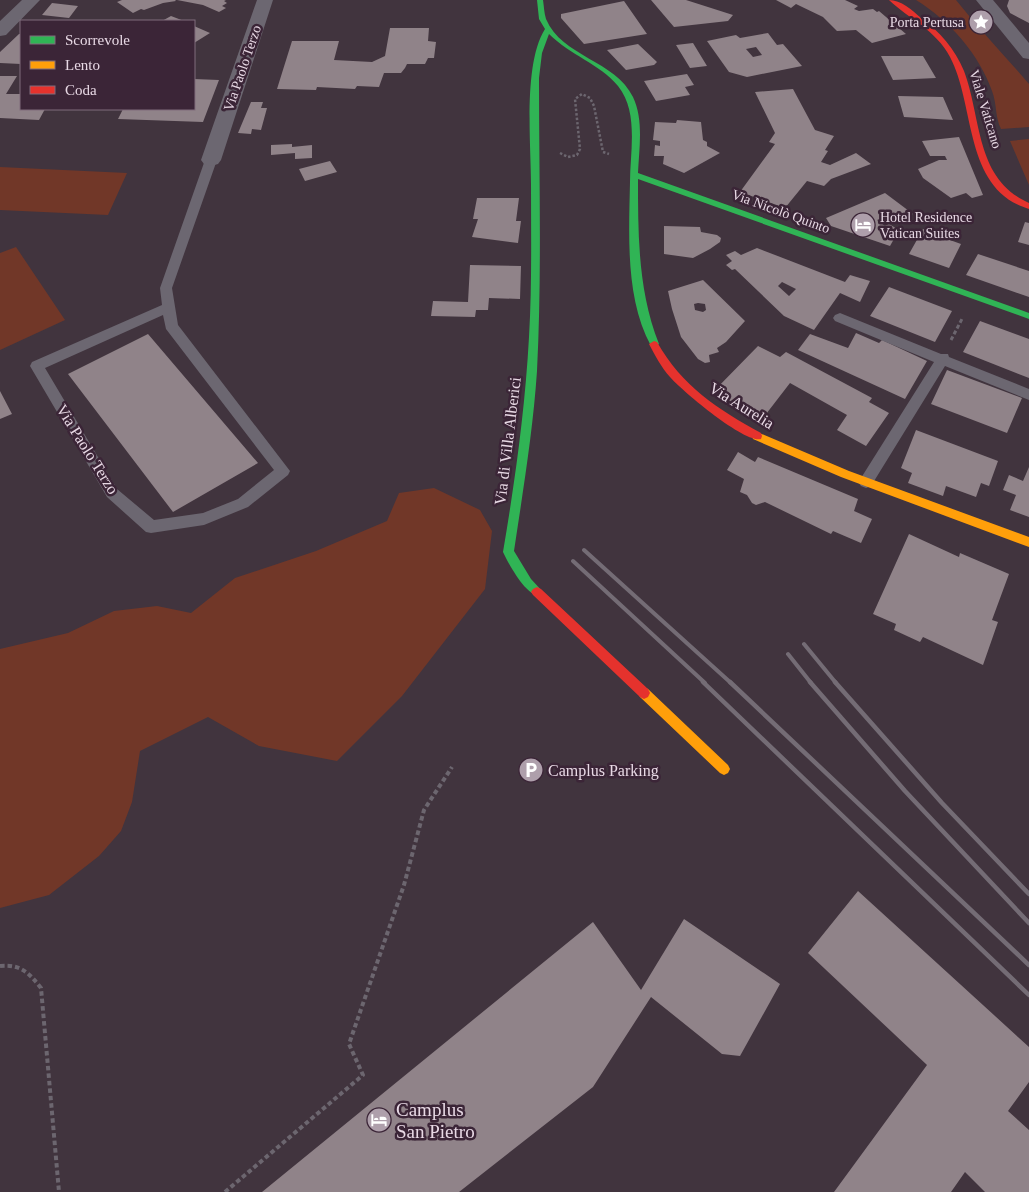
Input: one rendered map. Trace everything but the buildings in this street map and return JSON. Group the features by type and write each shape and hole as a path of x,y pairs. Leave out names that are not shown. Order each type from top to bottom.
{"street":[{"path":"0,31 32,0"},
{"name":"Via Paolo Terzo","path":"211,160 265,0"},
{"path":"540,0 542,17 548,30"},
{"name":"Viale Vaticano","path":"892,0 921,20 944,43 953,56 965,84 981,146 997,183 1009,196 1029,206"},
{"path":"984,0 1025,44"},
{"name":"Via Aurelia","path":"548,30 616,80 629,94 636,114 634,228 642,314 649,334 660,355 690,390 722,414 778,446 866,482 1029,542"},
{"name":"Via di Villa Alberici","path":"548,30 543,35 538,48 536,80 536,219 529,406 508,552 527,582 724,769"},
{"name":"Via Nicolò Quinto","path":"635,175 1029,316"}],"lane":[{"name":"Via Paolo Terzo","path":"168,307 37,366 112,493 151,526 204,519 220,513 243,503 283,471 171,326 166,288 211,160"},
{"path":"840,318 1029,395"},
{"path":"866,482 942,358"}],"path":[{"path":"556,148 560,153 568,157 577,155 580,149 575,99 582,94 590,98 594,106 603,152 636,161"},
{"path":"225,1192 363,1076 349,1044 404,885 424,810 452,767"},
{"path":"0,966 12,964 24,967 41,988 59,1192"}],"shaded area":[{"path":"916,0 956,0 1029,84 1029,127 1001,129 992,91 971,51 952,28"},
{"path":"1029,139 1029,185 1010,141"},
{"path":"0,167 127,173 108,215 0,210"},
{"path":"16,247 65,320 0,350 0,253"},
{"path":"434,488 480,510 492,531 485,589 402,696 337,761 259,746 208,717 140,751 132,802 121,831 99,856 49,895 0,908 0,649 68,633 114,611 157,606 191,613 235,578 316,551 387,521 399,493"}],"railway":[{"path":"584,550 731,683"},
{"path":"573,561 705,683"},
{"path":"804,644 836,683"},
{"path":"788,654 811,683"},
{"path":"703,682 1029,995"},
{"path":"730,682 1029,965"},
{"path":"810,682 905,791 1029,923"},
{"path":"835,682 942,803 1029,894"}],"traffic: fast":[{"path":"540,0 543,19 551,31 561,42 611,75 621,85 629,97 632,106 636,134 634,172 635,260 641,304 654,344"},
{"path":"537,592 527,582 508,552 525,439 532,371 535,262 535,78 538,53 548,30"},
{"path":"635,175 1029,316"}],"traffic: slow":[{"path":"757,436 845,474 1029,542"},
{"path":"644,693 724,769"}],"traffic: jam":[{"path":"892,0 926,25 941,39 953,56 965,89 983,159 990,174 1006,194 1029,206"},
{"path":"654,344 662,359 684,386 712,409 757,436"},
{"path":"537,592 644,693"}],"place":[{"name":"Porta Pertusa","path":"981,22"},
{"name":"Hotel Residence Vatican Suites","path":"863,225"},
{"name":"Camplus Parking","path":"531,770"},
{"name":"Camplus San Pietro","path":"379,1120"}]}
